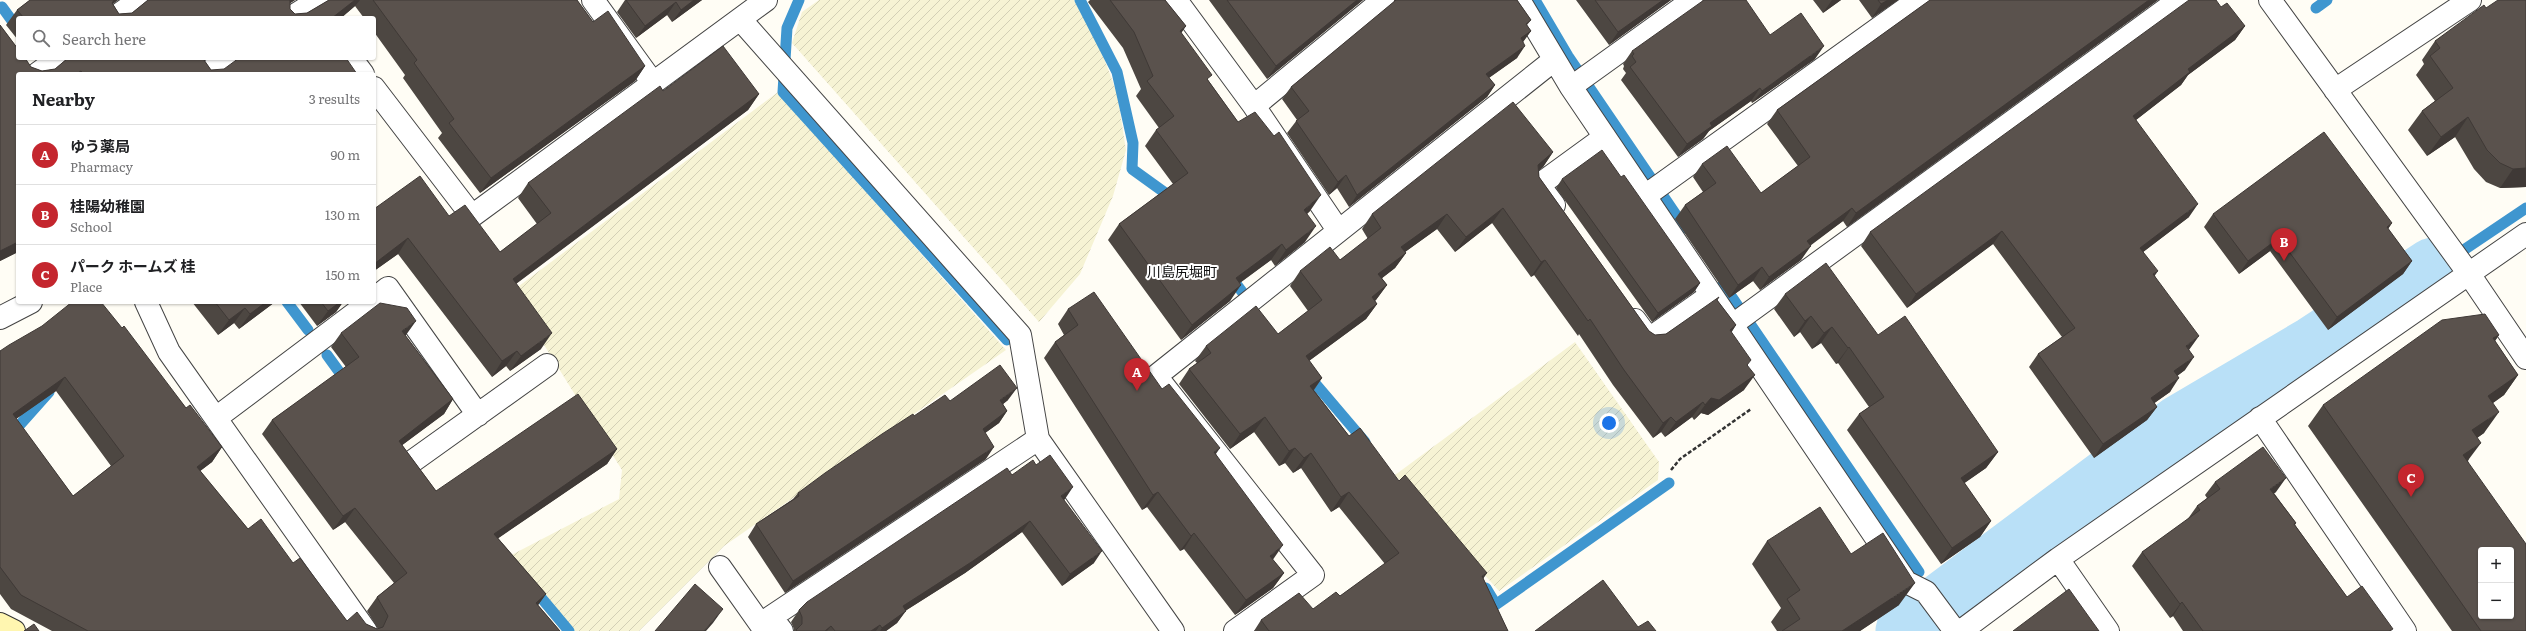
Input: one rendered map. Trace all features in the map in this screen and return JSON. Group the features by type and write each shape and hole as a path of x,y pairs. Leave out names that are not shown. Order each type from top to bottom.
{"main road":[{"path":"0,624 14,631"}],"street":[{"path":"117,16 139,0"},
{"path":"593,0 653,83"},
{"path":"376,91 472,216 766,0"},
{"path":"1176,0 1254,106 1338,230"},
{"path":"1254,106 1383,0"},
{"path":"1519,0 1571,87 1906,582 1926,592 1955,631"},
{"path":"1645,196 1918,0"},
{"path":"2270,0 2469,274 2526,358"},
{"path":"2335,90 2470,0"},
{"path":"295,16 317,8"},
{"path":"740,20 1020,335 1038,439 1173,631"},
{"path":"29,70 54,60"},
{"path":"209,72 225,60"},
{"path":"352,60 362,72"},
{"path":"1235,631 1313,576 1156,376 1554,60"},
{"path":"1566,223 1539,185 1605,137"},
{"path":"1961,631 2058,559 2526,234"},
{"path":"376,297 388,288 478,415"},
{"path":"1621,300 1648,339 1712,295"},
{"path":"0,318 27,304"},
{"path":"147,304 169,352 366,631"},
{"path":"216,418 367,304"},
{"path":"410,463 547,365"},
{"path":"2260,418 2405,631"},
{"path":"720,567 767,626 1038,439"},
{"path":"2058,559 2108,631"}],"lane":[{"path":"1571,87 1692,0"},
{"path":"1732,325 2178,0"}],"path":[{"path":"1671,470 1680,460 1777,391"}],"shaded area":[{"path":"819,0 1074,0 1099,45 1117,93 1126,150 1113,196 1080,274 1039,322 792,43 802,12"},
{"path":"778,92 1006,350 724,546 639,631 571,631 500,561 619,499 622,470 511,292"},
{"path":"1575,342 1659,462 1658,480 1499,591 1395,475"}],"water":[{"path":"2064,487 2081,510 1955,604 1946,591 1964,573 1958,564"}],"building":[{"path":"30,0 114,0 112,3 119,14 132,13 148,0 290,0 290,9 295,14 307,13 329,0 355,0 335,16 22,16 17,10"},
{"path":"373,0 577,0 593,22 608,11 645,66 491,178 449,123 454,119 414,63 417,60"},
{"path":"626,0 694,0 681,10 676,2 645,26"},
{"path":"1110,0 1165,0 1186,26 1180,31 1212,75 1207,79 1238,122 1255,112 1274,136 1279,132 1321,195 1304,210 1316,226 1286,250 1282,244 1236,278 1241,285 1192,325 1119,224 1188,173 1156,130 1174,116 1147,81 1153,76 1134,32"},
{"path":"1227,0 1357,0 1276,66"},
{"path":"1396,0 1517,0 1531,20 1526,24 1531,31 1521,38 1525,46 1486,74 1495,85 1357,195 1346,175 1338,182 1296,121 1309,111 1291,87"},
{"path":"1595,0 1663,0 1618,32"},
{"path":"1704,0 1746,0 1770,35 1801,13 1824,46 1762,91 1760,88 1710,123 1712,126 1687,144 1630,67 1636,62 1632,56 1634,54 1632,51"},
{"path":"1878,0 1888,0 1881,4"},
{"path":"1930,0 2149,0 1856,213 1852,208 1807,241 1811,246 1769,277 1762,267 1738,285 1685,205 1716,183 1702,164 1727,146 1761,193 1810,157 1777,110"},
{"path":"2189,0 2216,0 2221,7 2227,3 2245,26 2188,69 2190,72 2133,116 2198,204 2140,248 2158,271 2153,274 2199,336 2186,346 2194,357 2174,371 2179,378 2151,398 2157,407 2103,444 2038,354 2075,328 2002,231 1916,294 1870,232"},
{"path":"2498,0 2526,0 2526,168 2513,169 2500,163 2487,150 2468,117 2441,137 2422,111 2453,88 2430,56 2440,48 2435,41 2484,5 2486,8"},
{"path":"0,25 16,46 16,60 26,60 31,67 42,71 55,69 66,60 204,60 211,70 224,69 236,60 347,60 356,72 16,72 16,243 0,251"},
{"path":"723,46 759,94 513,279 552,333 521,356 517,351 502,361 408,238 376,262 376,208 420,176 449,216 465,205 500,252 551,213 528,183 660,86 663,91"},
{"path":"1513,102 1553,152 1538,165 1539,177 1649,331 1655,335 1666,334 1719,297 1717,300 1736,325 1730,330 1751,360 1747,365 1755,375 1719,400 1711,398 1705,405 1703,402 1676,422 1671,417 1663,423 1624,370 1590,319 1588,321 1545,260 1541,262 1503,208 1466,237 1447,214 1401,247 1406,253 1378,274 1387,285 1372,297 1377,304 1306,356 1322,378 1310,386 1349,436 1360,428 1399,481 1405,475 1487,573 1482,576 1508,631 1269,631 1261,620 1299,593 1313,609 1336,592 1340,596 1399,553 1349,492 1341,497 1311,453 1304,458 1295,448 1289,451 1265,417 1240,434 1189,369 1211,353 1206,346 1256,306 1278,334 1322,300 1300,271 1330,247 1340,260 1381,228 1372,214"},
{"path":"2324,132 2392,223 2387,227 2412,261 2337,317 2279,238 2248,261 2213,214"},
{"path":"1602,150 1621,177 1624,175 1700,283 1658,313 1562,179"},
{"path":"1826,263 1878,335 1905,316 1998,452 1961,478 1991,521 1952,548 1859,414 1884,397 1849,347 1848,348 1832,327 1824,333 1811,316 1805,321 1785,294"},
{"path":"1094,292 1162,389 1169,384 1220,448 1214,452 1283,545 1270,556 1284,573 1246,600 1194,533 1191,536 1158,492 1153,495 1055,342 1078,325 1068,309"},
{"path":"380,303 407,308 416,321 402,331 453,399 399,441 436,491 578,394 617,449 494,534 546,594 536,603 560,631 88,631 21,595 0,567 0,351 42,326 70,304 103,304 122,328 124,326 186,408 190,405 222,447 197,467 248,529 261,519 293,563 300,558 347,621 357,612 366,624 377,629 383,627 388,616 377,597 407,573 355,508 343,516 272,420 359,357 341,333","holes":["65,377 124,456 73,496 13,414"]},
{"path":"217,304 263,304 250,314 245,308 229,320"},
{"path":"323,304 337,304 328,311"},
{"path":"2485,314 2499,335 2493,338 2518,375 2488,396 2499,412 2472,430 2481,443 2463,455 2526,544 2526,631 2481,631 2323,405 2442,320"},
{"path":"1000,365 1017,388 1000,400 1007,411 983,429 994,447 793,581 756,524 799,496 798,493 882,434 913,414 914,416 945,395 950,401"},
{"path":"2263,447 2286,478 2270,489 2296,523 2294,524 2347,597 2362,586 2393,629 2389,631 2203,631 2182,602 2180,604 2142,552 2200,510 2197,506 2220,489 2215,482"},
{"path":"1050,455 1073,487 1061,496 1102,551 1070,574 1030,521 973,561 903,606 906,611 882,628 880,625 871,631 835,631 831,626 825,631 796,630 802,624 802,617 799,610 807,602 1007,468 1012,475 1033,460 1036,465"},
{"path":"1820,507 1851,554 1883,533 1915,583 1842,631 1782,631 1800,619 1787,599 1800,590 1767,541"},
{"path":"1603,580 1638,627 1648,621 1656,631 1535,631"},
{"path":"695,584 723,609 704,631 655,631"},
{"path":"2069,589 2099,631 2013,631"},
{"path":"34,624 39,631 24,631"}],"waterway":[{"path":"799,0 787,28 783,92 1007,340"},
{"path":"1080,0 1117,72 1133,143 1132,169 1175,200"},
{"path":"1535,0 1568,56 1685,228"},
{"path":"2316,8 2327,0"},
{"path":"2,7 16,26"},
{"path":"2434,270 2526,208"},
{"path":"1908,631 2181,427 2315,348 2434,270"},
{"path":"1231,277 1252,305"},
{"path":"1723,284 1919,572"},
{"path":"288,304 308,330"},
{"path":"327,355 348,384"},
{"path":"1308,375 1365,442"},
{"path":"0,447 49,392"},
{"path":"1491,608 1669,483"},
{"path":"533,588 569,631"},
{"path":"1486,588 1495,603"},
{"path":"1888,631 1915,609"}],"place":[{"name":"桂陽幼稚園","path":"2284,261"},
{"name":"ゆう薬局","path":"1137,391"},
{"name":"パーク ホームズ 桂","path":"2411,497"}],"district":[{"name":"川島尻堀町","path":"1182,272"}]}
